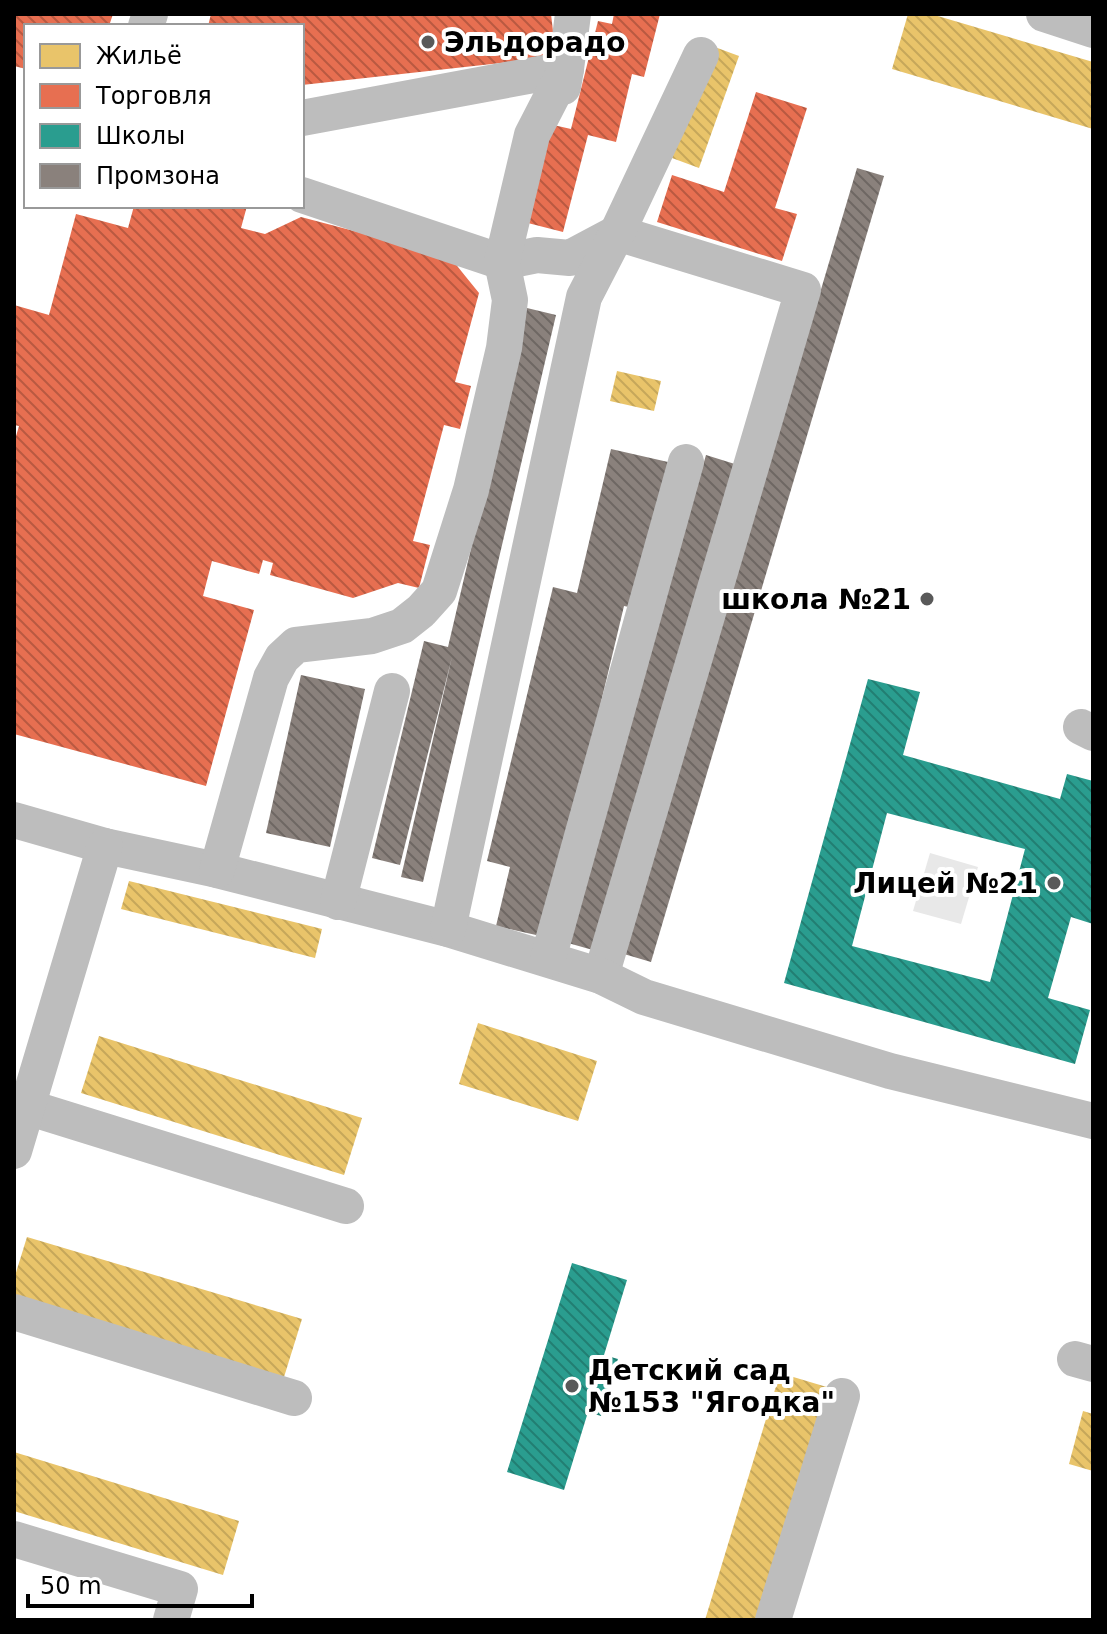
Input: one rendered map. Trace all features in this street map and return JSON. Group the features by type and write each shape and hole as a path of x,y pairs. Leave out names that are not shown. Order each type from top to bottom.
{"lane":[{"path":"557,126 573,14"},
{"path":"1044,14 1093,30"},
{"path":"448,929 584,297 701,55"},
{"path":"304,118 566,69"},
{"path":"217,870 271,678 282,658 296,645 372,636 402,626 439,591 471,490 504,348 510,300 502,262 532,135 566,69"},
{"path":"304,196 502,262 537,255 570,258 617,233 803,290 601,976"},
{"path":"548,959 686,462"},
{"path":"338,902 392,691"},
{"path":"14,820 105,846 217,870 448,929 601,976 644,997 890,1071 1093,1121"},
{"path":"14,1151 105,846"},
{"path":"27,1107 346,1206"},
{"path":"14,1312 294,1398"},
{"path":"773,1620 842,1396"},
{"path":"14,1539 180,1589 171,1620"}],"shaded area":[{"path":"930,853 978,867 961,924 913,911"}],"building: Жильё":[{"path":"908,14 931,14 1093,62 1093,129 892,69"},
{"path":"712,46 739,56 699,168 672,158"},
{"path":"617,371 661,381 654,411 610,401"},
{"path":"129,881 322,929 315,958 121,909"},
{"path":"478,1023 597,1061 578,1121 459,1084"},
{"path":"99,1036 362,1118 344,1175 81,1093"},
{"path":"27,1237 302,1319 284,1377 14,1296 14,1279"},
{"path":"780,1373 830,1388 760,1620 705,1620"},
{"path":"1083,1411 1093,1414 1093,1471 1069,1464"},
{"path":"14,1452 239,1521 223,1575 14,1511"}],"building: Торговля":[{"path":"14,14 113,14 110,24 24,24 24,68 14,66"},
{"name":"Эльдорадо","path":"211,14 551,14 556,57 304,85 304,24 208,24"},
{"path":"614,14 660,14 644,77 632,74 616,142 588,135 563,232 524,222 549,124 571,129 598,21 612,24"},
{"path":"756,92 807,108 775,208 797,214 782,261 657,222 672,175 724,192"},
{"path":"133,208 246,208 241,228 265,234 301,217 449,256 479,293 455,382 471,386 460,429 444,425 413,541 430,545 419,588 398,583 353,598 270,575 273,563 263,560 259,574 212,561 203,596 254,610 206,786 14,734 14,443 19,426 14,425 14,305 49,315 76,214 128,228"}],"building: Школы":[{"name":"Лицей №21","path":"868,679 920,692 903,755 1060,799 1067,774 1093,781 1093,924 1071,917 1048,998 1090,1010 1075,1064 784,983","holes":["887,813 1025,849 990,982 852,946"]},
{"name":"Детский сад №153 \"Ягодка\"","path":"572,1263 627,1280 604,1355 618,1359 601,1416 588,1412 564,1490 507,1472"}],"building: Промзона":[{"path":"857,168 884,176 651,962 624,954"},
{"path":"527,308 556,315 423,882 401,877 452,657 400,865 372,858 424,641 448,647"},
{"path":"611,449 668,462 634,608 624,606 545,937 496,926 510,867 487,861 553,587 577,593"},
{"path":"706,455 738,465 600,952 568,943"},
{"path":"301,675 365,689 330,847 266,833"}],"place":[{"name":"Эльдорадо","path":"428,42"},
{"name":"школа №21","path":"927,599"},
{"name":"Лицей №21","path":"1054,883"},
{"name":"Детский сад №153 \"Ягодка\"","path":"572,1386"}]}
